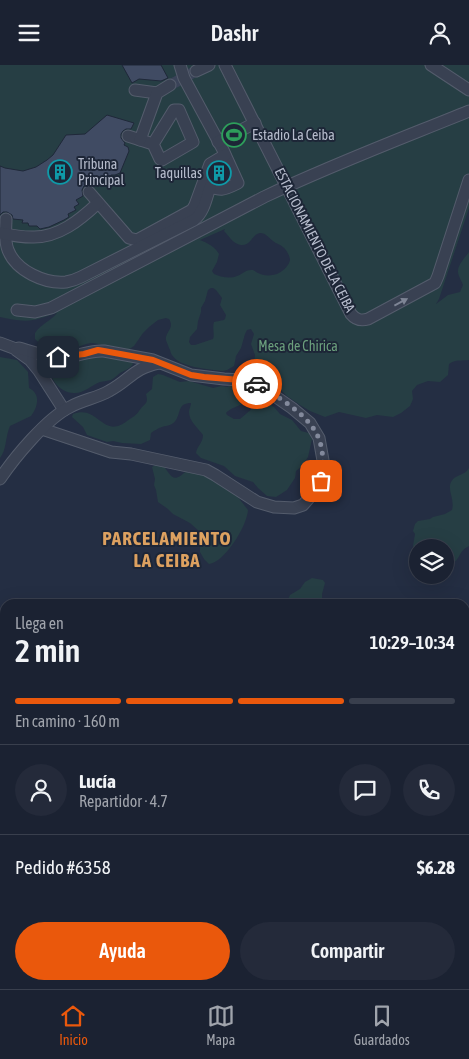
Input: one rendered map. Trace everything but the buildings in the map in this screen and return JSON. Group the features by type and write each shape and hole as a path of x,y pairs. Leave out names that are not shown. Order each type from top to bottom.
{"street":[{"path":"180,65 184,78 218,141 220,158 238,183 224,190 217,190 206,186"},
{"path":"196,71 209,65"},
{"name":"ESTACIONAMIENTO DE LA CEIBA","path":"225,65 351,314 357,319 364,320 433,285 436,281 469,180"},
{"path":"430,65 469,90"},
{"path":"140,140 157,93 170,85"},
{"path":"135,90 157,93"},
{"path":"17,310 34,312 51,308 287,186 469,111"},
{"path":"218,141 255,123"},
{"path":"128,136 153,144"},
{"path":"6,219 3,233 8,251 21,269 32,275 52,281 70,281 194,220 202,211 210,164 220,158"},
{"path":"89,192 129,238 137,240 192,210 206,186"},
{"path":"3,233 33,237 45,236 73,223 98,203"},
{"path":"0,343 48,357 84,354 98,350 153,360 191,375 256,383 310,423 319,438 324,466 321,481 308,501 303,505 288,509 257,502 206,470 131,454 111,453 42,429"},
{"path":"16,349 30,360 39,371 64,410"},
{"path":"0,479 17,456 42,429 64,410 112,390 135,371 159,363"}],"green space":[{"name":"Estadio La Ceiba","path":"0,65 469,65 469,208 436,304 448,295 460,292 463,285 458,269 469,252 469,360 451,362 448,375 440,382 428,381 417,385 412,391 413,399 410,406 401,413 393,417 377,415 366,418 339,412 325,417 310,411 287,396 274,384 257,374 254,365 255,355 251,344 254,334 251,329 247,330 245,334 234,366 223,371 195,367 181,363 176,359 171,354 166,340 171,324 169,319 166,318 158,320 149,327 134,346 128,350 93,343 67,349 55,349 45,346 35,339 35,333 57,313 36,320 26,321 0,317","holes":["225,229 224,231 231,239 241,245 247,244 257,234 262,233 266,235 282,246 289,255 290,260 285,269 272,275 262,275 254,270 231,277 222,277 214,274 212,271 219,254 211,245 200,240","211,288 216,290 222,298 220,305 226,315 225,319 214,322 213,339 191,345 189,342 190,337 197,329 201,308 208,290"]},
{"path":"96,354 131,361 133,364 111,380 100,382 78,393 64,390 55,383 51,372 54,362"},
{"path":"0,357 17,360 28,372 29,388 37,397 37,401 31,416 10,426 4,451 0,458"},
{"name":"Mesa de Chirica","path":"158,374 180,382 189,381 213,388 227,387 233,384 250,387 253,392 251,397 245,403 229,410 226,413 227,415 234,419 240,419 254,407 271,405 280,414 292,420 301,431 309,433 312,439 308,457 296,471 295,478 287,490 276,497 267,496 253,482 235,476 224,466 201,458 196,453 203,435 190,418 191,403 182,406 173,423 155,430 151,433 150,440 141,444 107,442 87,435 83,427 72,417 73,414 82,412 112,427 119,426 135,415 146,404 146,394 152,389 153,377"},
{"path":"159,463 175,478 187,470 200,475 207,475 237,496 248,510 244,525 234,542 222,557 215,562 209,564 200,552 201,536 199,531 158,502 152,467"},
{"path":"469,468 469,546 462,551 454,562 454,539 414,539 415,534 413,531 418,521 430,519 452,510 451,482"},
{"path":"312,578 323,580 325,583 322,599 288,599 290,595 300,589 305,582"}],"tunnel":[{"path":"170,85 196,71"}],"way so far":[{"path":"257,384 292,408 310,423 316,431 324,466 321,481"}],"place":[{"name":"Estadio La Ceiba","path":"234,135"},
{"name":"Tribuna Principal","path":"60,172"},
{"name":"Taquillas","path":"219,173"}],"district":[{"name":"PARCELAMIENTO LA CEIBA","path":"167,549"}],"route":[{"path":"58,357 84,354 98,350 153,360 191,375 249,381 257,384"}]}
